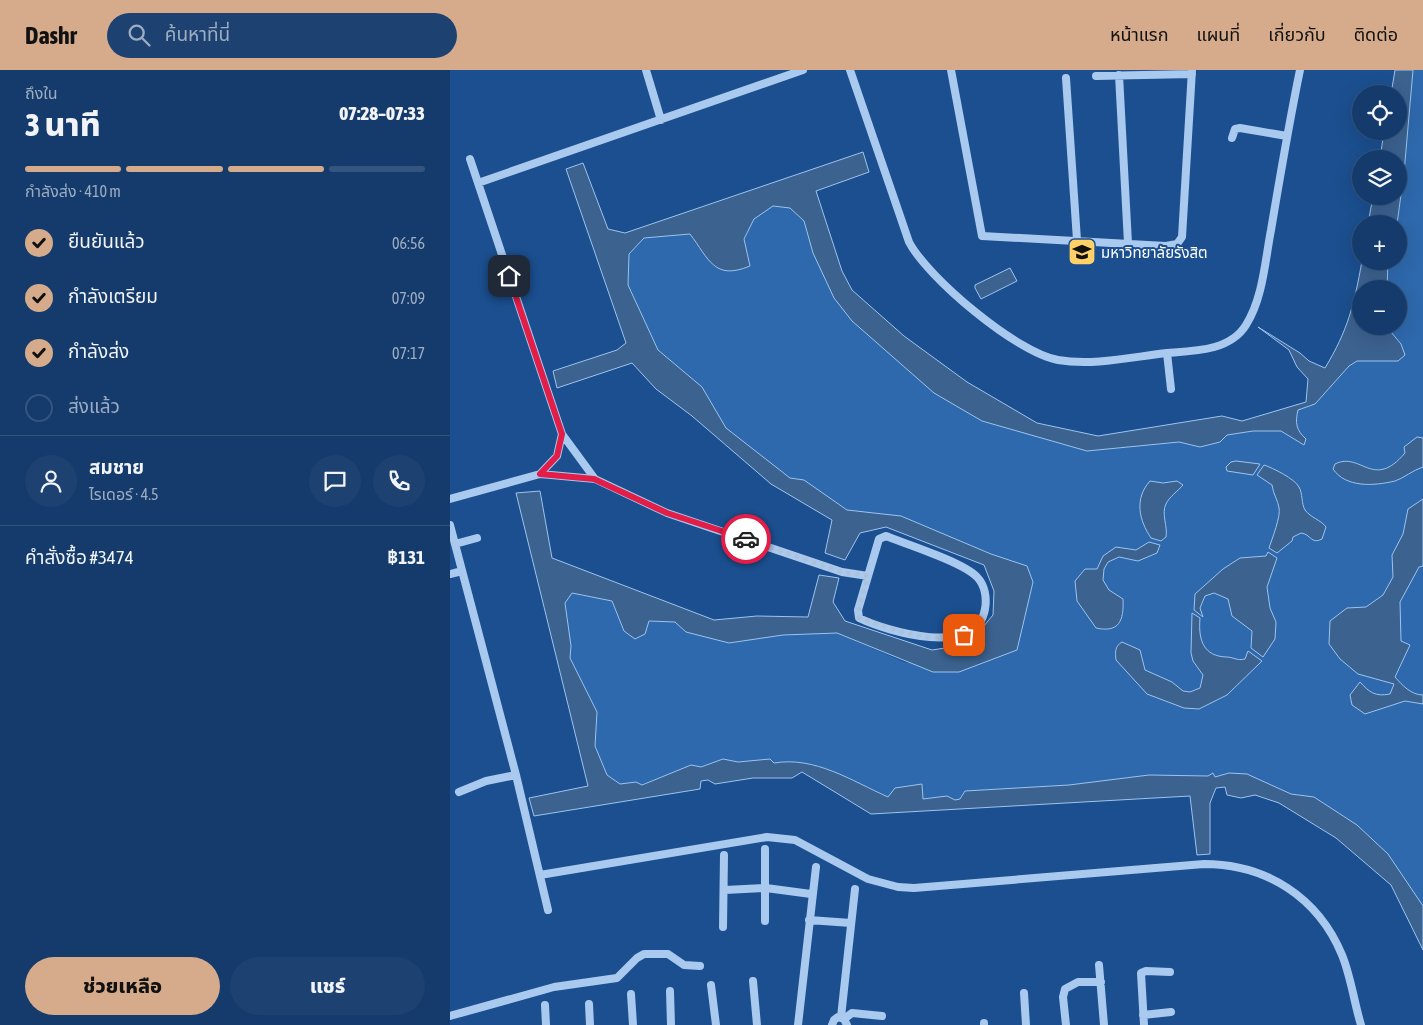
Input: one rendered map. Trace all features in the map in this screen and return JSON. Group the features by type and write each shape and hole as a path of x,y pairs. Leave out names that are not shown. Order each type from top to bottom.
{"street":[{"path":"646,70 661,120"},
{"path":"478,183 803,70"},
{"path":"850,70 909,242 924,266 951,292 1029,350 1057,360 1083,361 1206,349 1236,336 1247,324 1260,287 1300,70"},
{"path":"951,70 982,236 1172,245 1180,242 1182,237 1192,72 1096,76"},
{"path":"1119,75 1128,243"},
{"path":"1066,78 1077,240"},
{"path":"1232,138 1235,130 1240,128 1287,136"},
{"path":"470,159 562,434 594,479"},
{"path":"1167,353 1171,390"},
{"path":"540,474 557,456 562,434"},
{"path":"450,499 540,474 594,479 667,513 842,572 868,576"},
{"path":"450,525 516,775 548,910"},
{"path":"886,536 973,573 983,585 985,612 971,630 957,637 945,638 906,633 859,618 858,613 868,576 879,539 886,536"},
{"path":"455,544 477,538"},
{"path":"450,574 462,571"},
{"path":"459,792 486,781 516,775"},
{"path":"540,875 767,837 795,840 868,879 898,887 914,888 1204,864 1230,864 1278,881 1310,905 1333,936 1342,956 1360,1025"},
{"path":"765,848 765,921"},
{"path":"723,927 724,856"},
{"path":"798,1025 811,894 816,867"},
{"path":"724,890 766,888 811,894"},
{"path":"844,1020 855,889"},
{"path":"809,920 851,923"},
{"path":"450,1016 554,987 617,978 637,958 644,954 668,954 684,965 700,966"},
{"path":"1099,965 1104,1025"},
{"path":"1144,1025 1141,973 1146,971 1170,972"},
{"path":"753,981 756,1025"},
{"path":"1066,1025 1063,996 1065,988 1078,982 1101,982"},
{"path":"711,985 716,1025"},
{"path":"670,991 671,1025"},
{"path":"1024,992 1026,1025"},
{"path":"631,994 633,1025"},
{"path":"588,1004 590,1025"},
{"path":"545,1006 546,1025"},
{"path":"1143,1015 1171,1012"},
{"path":"832,1025 834,1020 844,1020 852,1013 882,1016"}],"shaded area":[{"path":"1395,70 1413,70 1407,139 1407,85 1392,85"},
{"path":"1413,70 1423,70 1423,906 1357,825 1314,797 1291,794 1247,774 1229,773 1215,777 1150,775 1069,785 965,791 960,799 955,801 947,796 923,799 922,784 888,797 847,777 818,766 804,763 774,763 770,759 738,762 723,759 701,767 691,765 641,785 636,782 620,784 607,775 595,746 597,712 570,658 571,646 565,603 572,593 612,601 624,631 649,621 675,622 686,632 729,643 783,635 837,633 904,662 959,672 1027,566 991,554 901,516 847,510 804,480 790,478 726,428 702,387 658,350 628,285 629,254 644,238 690,234 715,267 750,266 744,239 754,218 773,206 790,208 804,221 813,253 982,421 1087,451 1179,442 1200,447 1220,442 1227,435 1253,431 1281,431 1304,445 1295,422 1297,410 1315,404 1349,366 1357,361 1398,361 1401,344 1393,335 1407,335 1407,280 1387,280 1388,270 1407,270 1407,215 1398,215 1400,205 1407,205 1407,139"},
{"path":"1383,140 1407,140 1406,150 1381,150"},
{"path":"863,152 869,172 816,191 842,271 852,290 904,336 967,382 1037,423 1098,436 1222,416 1242,421 1306,402 1308,379 1297,367 1289,350 1258,327 1300,353 1309,361 1325,368 1345,329 1352,306 1352,335 1394,335 1401,344 1405,355 1398,361 1357,361 1349,366 1315,404 1298,410 1297,426 1306,439 1304,445 1281,431 1253,431 1227,435 1220,442 1200,447 1179,442 1087,451 982,421 934,393 852,321 834,298 813,253 804,221 790,208 773,206 754,219 744,239 750,266 738,270 728,271 714,265 690,234 644,238 629,254 628,285 658,350 702,387 726,428 790,478 804,480 847,510 901,516 991,554 1027,566 1033,582 1017,650 959,672 933,672 837,633 783,635 729,643 686,632 675,622 649,621 645,634 635,639 624,631 612,601 572,593 565,603 571,646 570,658 597,712 595,746 607,775 620,784 636,782 642,785 691,765 701,767 723,759 738,762 770,759 774,763 804,763 833,771 888,797 895,788 922,784 923,799 947,796 955,800 960,799 965,791 1069,785 1149,775 1208,776 1213,773 1215,777 1229,773 1247,774 1291,794 1314,797 1357,825 1388,854 1423,906 1423,950 1391,885 1336,838 1279,803 1255,795 1241,798 1227,795 1225,787 1216,788 1210,803 1210,854 1197,855 1190,796 871,814 802,772 792,778 753,778 715,784 708,780 701,781 700,789 534,816 529,798 588,786 516,493 540,491 552,558 714,620 757,616 808,617 819,575 839,578 833,602 845,621 932,650 958,646 978,633 993,615 994,591 984,565 886,527 860,533 845,560 825,553 832,520 771,484 692,416 656,389 632,363 557,388 553,371 617,350 626,343 566,169 583,163 608,229 625,233"},
{"path":"1371,205 1400,205 1398,215 1370,215"},
{"path":"1010,268 1017,281 981,299 975,285"},
{"path":"1360,270 1388,270 1387,280 1358,280"},
{"path":"1417,437 1423,438 1423,467 1395,481 1361,484 1345,480 1333,469 1335,464 1344,461 1376,470 1384,469 1394,464 1405,453 1404,447"},
{"path":"1231,462 1260,464 1253,475 1227,471 1226,467"},
{"path":"1264,465 1283,474 1297,484 1305,510 1326,527 1322,539 1315,541 1301,533 1293,537 1292,541 1277,553 1269,548 1279,512 1272,485 1257,475"},
{"path":"1150,481 1163,483 1177,481 1183,485 1167,501 1164,512 1166,537 1161,541 1151,538 1141,517 1140,502 1145,488"},
{"path":"1423,499 1423,566 1419,567 1400,602 1401,641 1410,645 1395,677 1411,691 1423,695 1423,704 1405,701 1365,714 1352,705 1350,695 1360,682 1369,691 1380,695 1390,694 1394,684 1358,674 1340,659 1329,644 1330,621 1347,608 1366,607 1383,595 1393,577 1392,555 1403,534 1408,509"},
{"path":"1149,542 1160,545 1157,553 1138,561 1119,557 1108,562 1104,569 1103,580 1109,590 1123,599 1122,614 1119,624 1115,627 1110,629 1096,628 1077,601 1075,581 1085,569 1097,569 1103,556 1116,547 1136,550"},
{"path":"1268,552 1277,558 1267,587 1270,608 1276,622 1275,639 1263,657 1251,648 1252,631 1232,616 1228,599 1214,593 1205,596 1200,608 1203,617 1194,610 1195,594 1223,569 1240,558 1266,556"},
{"path":"1192,613 1200,618 1200,634 1204,646 1212,654 1245,659 1248,651 1262,661 1227,695 1199,709 1184,708 1147,694 1116,660 1117,647 1122,642 1140,650 1145,670 1172,682 1183,691 1190,692 1200,688 1203,675 1193,661 1191,653"}],"way so far":[{"path":"746,539 842,572 868,576 858,613 859,618 906,633 930,637 945,638 964,635"}],"place":[{"name":"มหาวิทยาลัยรังสิต","path":"1082,252"}],"route":[{"path":"509,276 562,434 557,456 540,474 594,479 667,513 746,539"}]}
